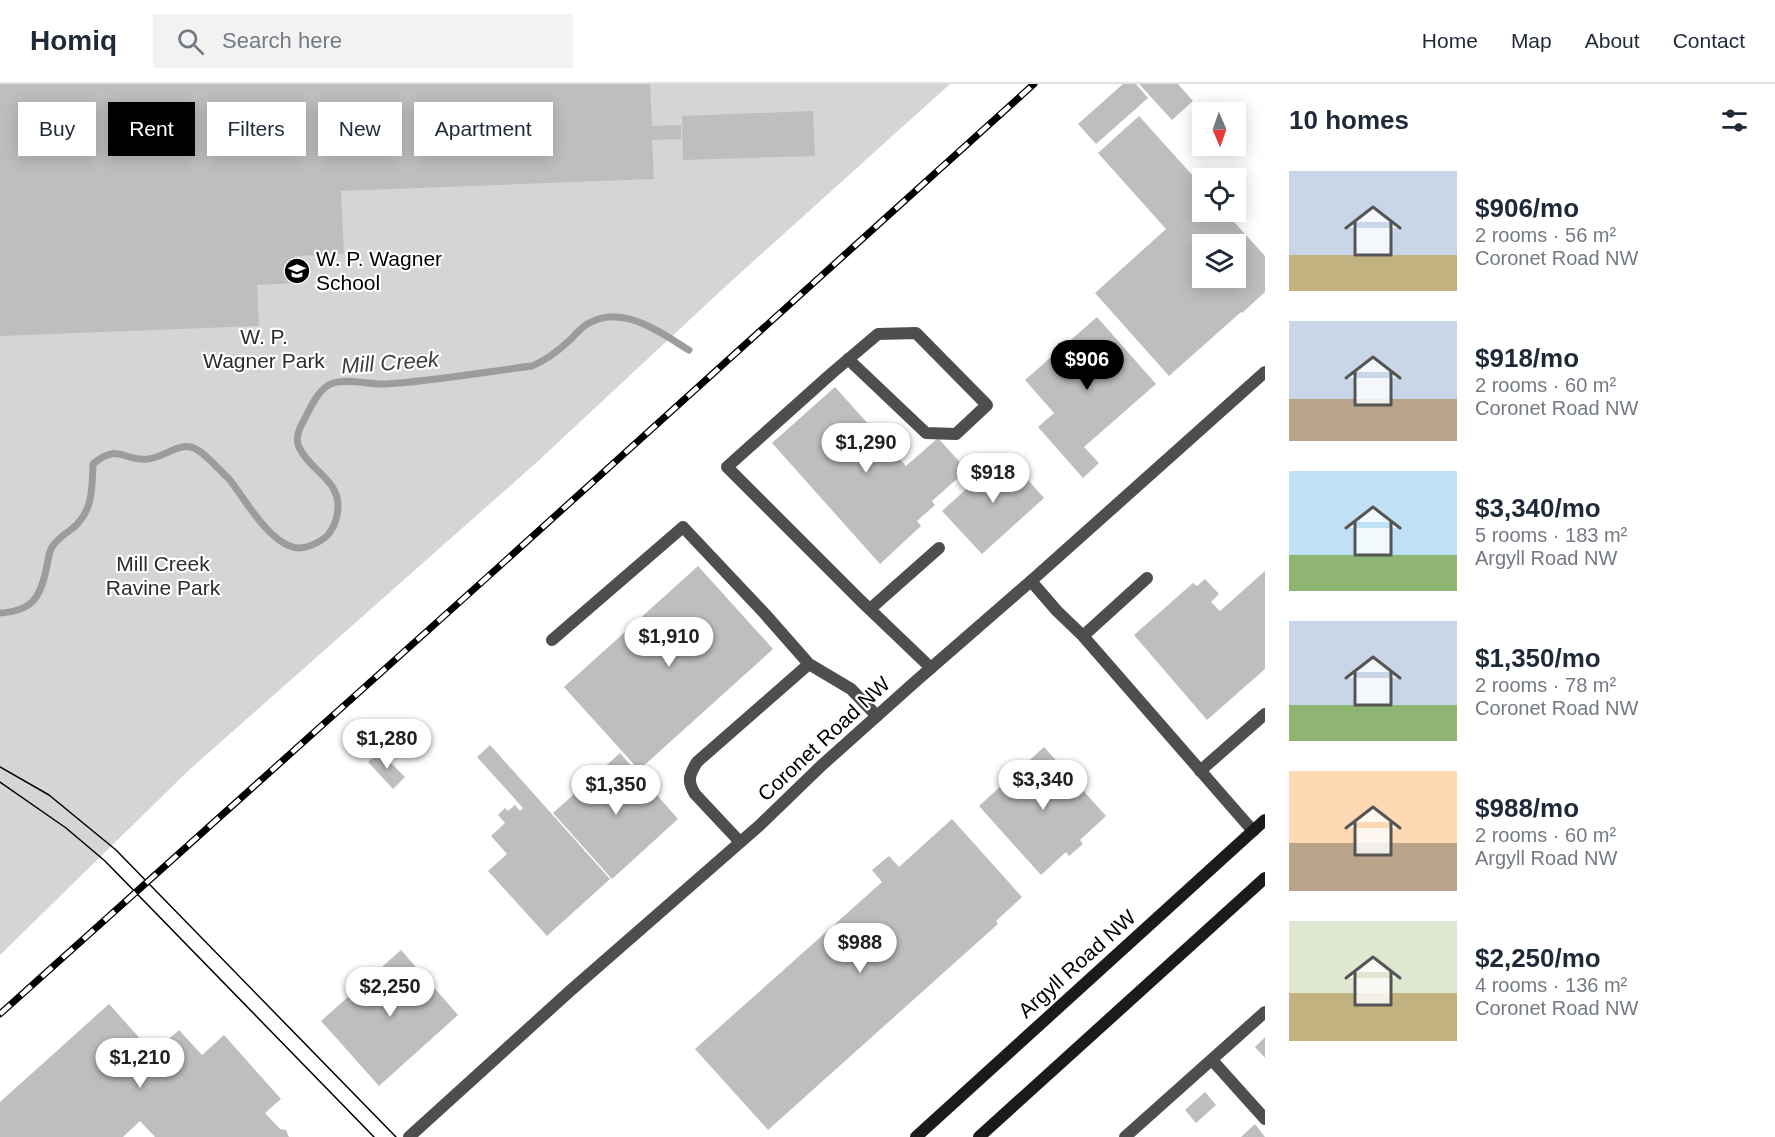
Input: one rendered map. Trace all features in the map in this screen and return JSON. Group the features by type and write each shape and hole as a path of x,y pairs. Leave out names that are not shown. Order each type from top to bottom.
{"main road":[{"name":"Argyll Road NW","path":"916,1137 1265,820"},
{"path":"979,1137 1265,878"}],"street":[{"path":"848,359 926,433 956,434 987,405 916,333 878,334 848,359 727,467 931,668"},
{"name":"Coronet Road NW","path":"409,1137 931,668 1265,372"},
{"path":"552,640 683,527 809,664 851,689 878,716"},
{"path":"870,609 939,548"},
{"path":"1083,636 1147,578"},
{"path":"1031,581 1083,636 1253,831"},
{"path":"740,842 695,794 689,785 690,773 697,762 809,664"},
{"path":"1200,771 1265,714"},
{"path":"1125,1137 1265,1012"},
{"path":"1212,1060 1265,1119"}],"green space":[{"name":"W. P. Wagner Park","path":"0,84 950,84 727,285 537,462 188,771 0,955"}],"building":[{"path":"0,84 650,84 652,126 681,125 681,139 652,140 654,179 341,191 344,254 295,256 296,283 257,285 259,326 0,336"},
{"path":"1123,84 1136,84 1148,98 1096,144 1078,124"},
{"path":"1139,84 1178,84 1193,101 1172,120"},
{"path":"813,111 815,156 683,160 682,116"},
{"path":"1139,116 1192,175 1192,222 1234,222 1245,234 1192,234 1192,288 1246,288 1246,235 1265,256 1265,292 1169,376 1095,293 1166,229 1098,153"},
{"path":"1097,317 1156,384 1084,447 1099,463 1083,478 1038,427 1054,413 1025,380"},
{"path":"835,387 906,466 938,438 967,470 932,501 935,505 917,521 921,526 880,564 772,443"},
{"path":"1005,454 1044,498 982,554 942,511"},
{"path":"698,566 773,649 639,770 564,687"},
{"path":"1265,571 1265,669 1207,720 1134,635 1193,583 1197,586 1205,579 1219,594 1211,602 1220,611"},
{"path":"490,745 610,879 547,936 488,871 507,854 491,836 505,823 498,815 505,808 508,811 515,805 520,811 523,808 477,757"},
{"path":"1044,747 1106,816 1080,840 1083,844 1069,856 1066,852 1041,875 979,806"},
{"path":"380,752 405,777 393,789 368,762"},
{"path":"620,753 678,819 612,879 553,813"},
{"path":"952,819 1022,897 996,921 998,924 768,1130 695,1049 882,882 872,870 889,856 899,867"},
{"path":"401,950 458,1015 379,1086 321,1021"},
{"path":"109,1004 153,1053 179,1030 202,1055 224,1035 281,1099 265,1113 280,1129 286,1130 289,1137 155,1137 140,1121 123,1137 0,1137 0,1102"},
{"path":"1265,1037 1265,1058 1255,1047"},
{"path":"1205,1092 1216,1105 1196,1123 1185,1110"},
{"path":"1255,1124 1265,1137 1241,1137"}],"waterway":[{"name":"Mill Creek","path":"0,613 19,610 37,596 44,580 52,547 80,521 88,507 92,491 93,464 109,454 148,459 180,447 194,448 206,456 229,479 259,521 278,540 289,546 303,548 328,535 338,513 337,497 333,489 309,462 297,441 300,428 312,405 323,389 333,383 346,381 380,384 405,383 532,366 557,351 583,327 596,319 610,317 638,322 689,350"}],"tram line":[{"path":"0,767 49,795 116,850 396,1137"},
{"path":"0,782 66,828 105,861 374,1137"}],"railway":[{"path":"0,1014 1034,84"}],"place":[{"name":"W. P. Wagner School","path":"297,271"}],"park label":[{"name":"Mill Creek Ravine Park","path":"163,576"}]}
